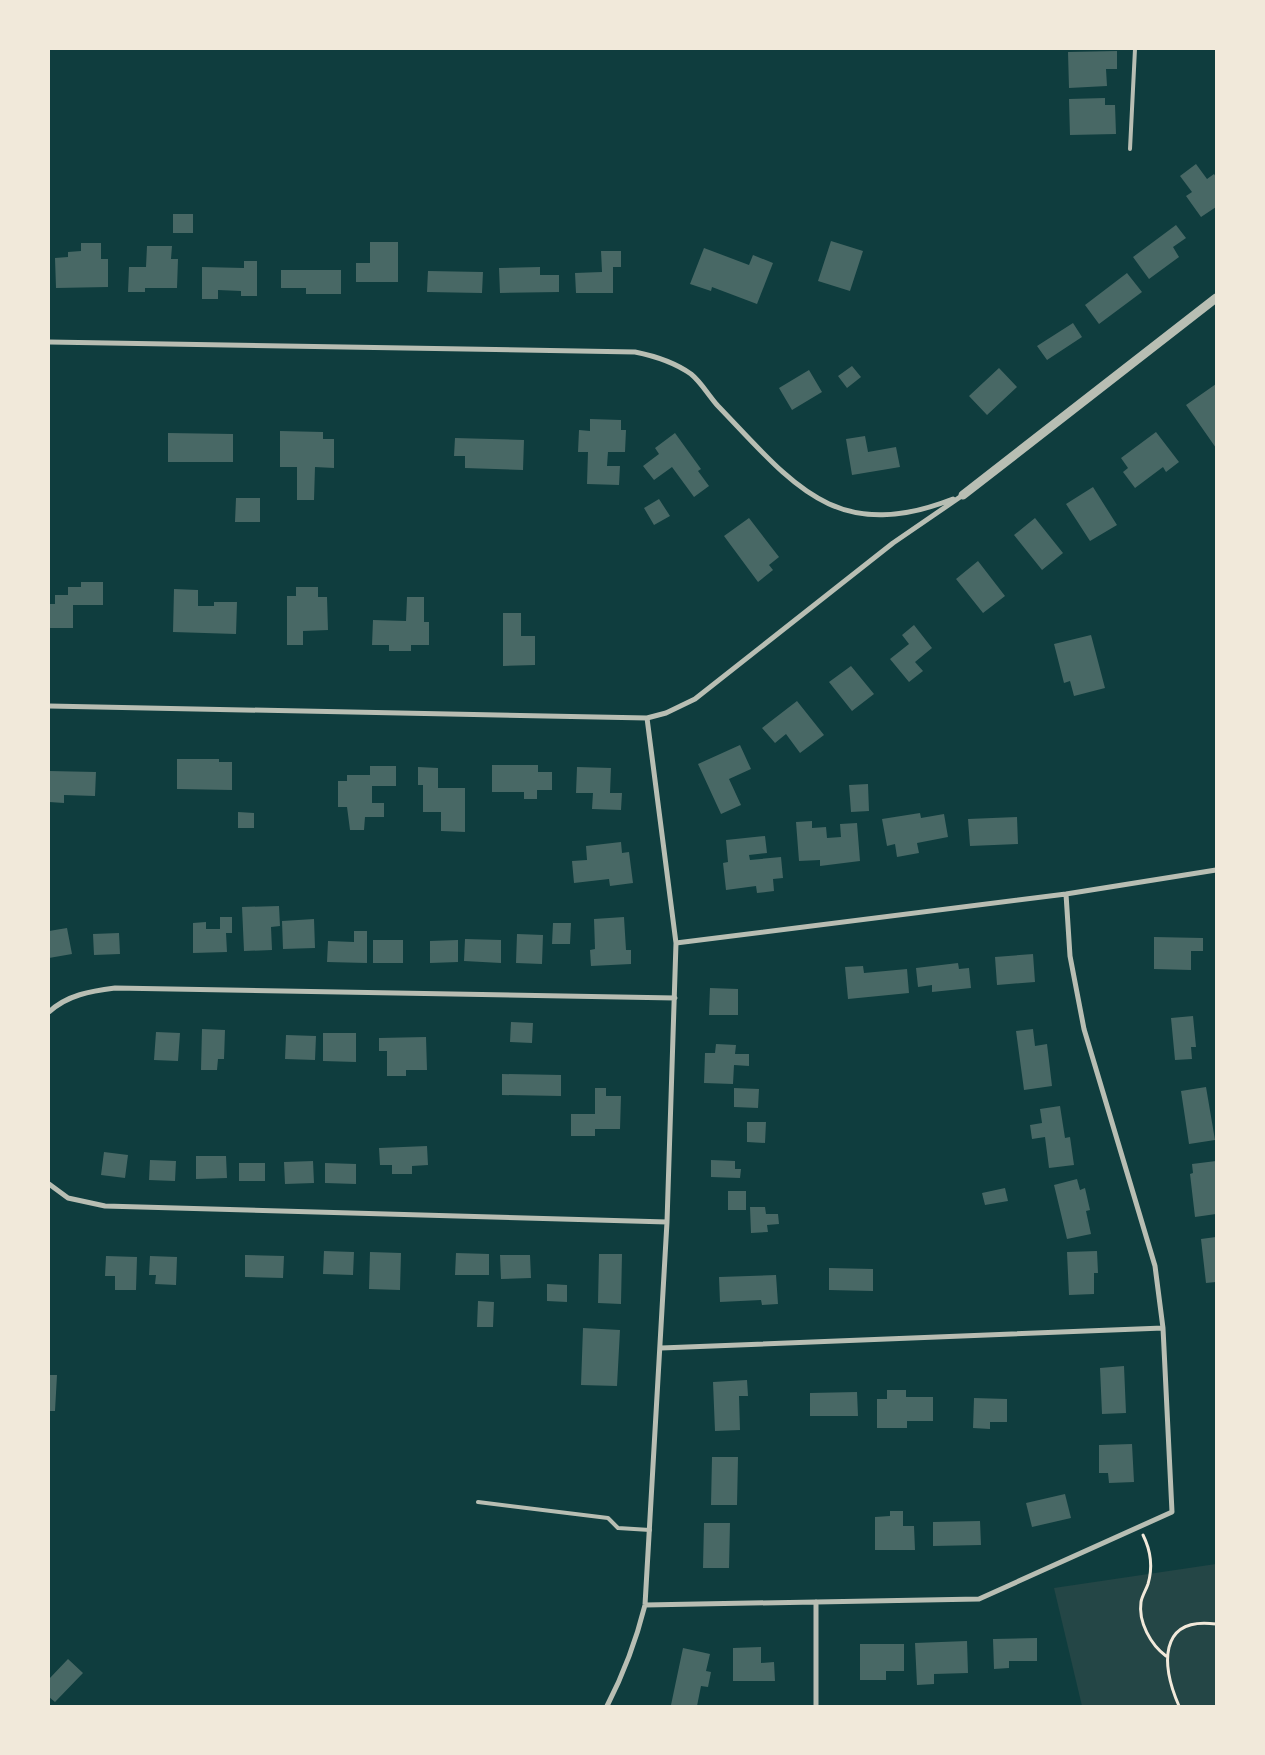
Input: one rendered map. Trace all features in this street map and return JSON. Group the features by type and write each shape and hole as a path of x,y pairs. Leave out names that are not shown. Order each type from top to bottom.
{"street":[{"path":"49,706 647,718 666,713 695,698 893,544 963,495 1216,298"},
{"path":"49,342 635,352 659,357 692,375 785,475 816,499 853,513 892,516 931,507 963,495"},
{"path":"607,1706 622,1678 635,1643 645,1605 667,1222 676,998 676,943 647,718"},
{"path":"676,943 1066,894 1216,870"},
{"path":"645,1605 979,1599 1172,1512 1163,1328 1155,1266 1084,1029 1070,956 1066,894"},
{"path":"49,1012 56,1006 84,992 115,988 676,998"},
{"path":"49,1184 68,1198 105,1206 667,1222"},
{"path":"661,1348 1163,1328"},
{"path":"816,1602 816,1706"}],"lane":[{"path":"1130,149 1135,49"},
{"path":"478,1502 608,1518 618,1528 650,1530"}],"path":[{"path":"1139,1527 1148,1548 1151,1568 1141,1602 1142,1616 1157,1650 1166,1656"},
{"path":"1179,1706 1171,1688 1166,1656 1169,1645 1185,1626 1200,1622 1216,1624"}],"shaded area":[{"path":"1216,1564 1216,1706 1082,1706 1054,1588"}],"building":[{"path":"1117,51 1117,69 1106,69 1107,86 1069,88 1068,52"},
{"path":"1105,98 1105,105 1115,105 1116,134 1070,135 1069,99"},
{"path":"1196,164 1207,179 1214,174 1216,177 1216,207 1201,217 1186,196 1192,192 1180,176"},
{"path":"173,214 193,214 193,233 173,233"},
{"path":"1176,225 1186,238 1173,247 1179,257 1149,279 1133,257"},
{"path":"831,241 863,251 850,291 818,281"},
{"path":"370,242 398,242 398,282 356,282 356,263 370,263"},
{"path":"81,243 101,243 101,259 108,259 108,287 56,288 55,258 68,257 68,252 81,251"},
{"path":"147,246 172,246 171,259 178,259 177,288 145,288 145,292 128,292 129,267 146,267"},
{"path":"704,248 749,265 753,255 773,263 757,304 712,287 711,291 690,284"},
{"path":"601,251 621,251 621,267 613,267 613,293 576,293 575,273 602,272"},
{"path":"244,261 257,261 257,296 241,296 241,291 218,290 218,299 202,299 202,267 244,268"},
{"path":"540,267 540,275 559,275 559,292 500,293 499,268"},
{"path":"281,270 341,270 341,294 306,294 306,288 281,288"},
{"path":"428,271 483,272 482,293 427,292"},
{"path":"1127,273 1142,292 1099,324 1085,305"},
{"path":"1073,323 1082,337 1047,360 1037,346"},
{"path":"852,366 861,377 847,388 838,376"},
{"path":"999,368 1017,387 987,415 969,396"},
{"path":"809,370 822,392 792,410 779,388"},
{"path":"1216,384 1216,448 1186,405"},
{"path":"590,419 621,420 621,430 626,430 625,452 608,452 607,466 620,466 619,485 587,484 588,452 578,452 579,430 590,431"},
{"path":"280,431 323,432 323,439 334,439 334,468 315,467 314,500 297,500 297,467 280,467"},
{"path":"1156,432 1179,462 1166,472 1163,467 1135,488 1123,472 1128,468 1121,458"},
{"path":"168,433 233,434 233,462 168,462"},
{"path":"675,433 701,469 698,471 709,486 694,497 672,467 654,480 643,466 659,454 655,448"},
{"path":"865,436 868,452 896,447 900,467 852,475 846,439"},
{"path":"455,438 524,440 523,470 465,468 465,456 454,456"},
{"path":"1093,487 1117,525 1090,541 1066,504"},
{"path":"236,498 260,498 260,522 235,522"},
{"path":"659,499 670,516 654,525 644,508"},
{"path":"749,518 779,557 769,565 773,570 758,582 724,536"},
{"path":"1035,518 1063,553 1042,570 1014,535"},
{"path":"978,561 1005,596 983,613 956,579"},
{"path":"81,582 103,582 103,605 73,605 73,628 49,628 49,604 55,604 55,595 68,595 68,587 81,587"},
{"path":"296,587 318,587 318,597 327,597 328,630 303,631 303,645 287,645 287,596 296,596"},
{"path":"174,589 198,590 198,606 214,606 214,602 237,602 236,634 173,632"},
{"path":"407,597 424,597 424,622 429,622 429,645 411,645 411,651 389,651 389,645 372,645 373,620 406,621"},
{"path":"503,613 521,613 521,636 535,636 535,665 503,666"},
{"path":"914,625 932,648 915,662 923,671 909,682 890,659 909,644 902,635"},
{"path":"1091,635 1105,688 1074,696 1070,681 1064,683 1054,644"},
{"path":"851,666 874,694 852,711 829,682"},
{"path":"797,701 824,735 800,753 786,734 775,743 762,728"},
{"path":"740,745 751,769 729,779 741,805 721,814 698,764"},
{"path":"177,759 219,759 219,762 232,762 232,790 177,789"},
{"path":"492,765 538,765 538,772 552,772 552,790 537,790 537,799 524,799 524,792 492,792"},
{"path":"370,766 396,766 396,786 372,786 372,803 384,803 384,817 365,817 364,830 350,830 347,807 338,807 338,781 347,781 347,775 370,775"},
{"path":"418,767 438,768 438,788 465,788 465,832 441,831 441,812 423,812 423,785 418,785"},
{"path":"577,767 611,768 610,793 622,793 621,810 592,809 593,793 576,793"},
{"path":"49,771 96,772 95,796 64,795 64,803 49,802"},
{"path":"868,784 869,811 851,812 849,785"},
{"path":"238,812 254,813 254,828 238,828"},
{"path":"920,813 921,818 944,814 948,837 917,843 919,853 897,857 895,844 887,846 882,819"},
{"path":"1017,817 1018,844 970,846 968,819"},
{"path":"812,821 812,828 826,827 827,838 841,837 840,824 857,823 860,861 820,866 820,860 799,861 796,822"},
{"path":"765,836 767,853 749,855 750,860 781,857 783,878 773,879 774,891 757,893 756,886 726,890 723,863 728,862 726,840"},
{"path":"621,842 622,853 629,852 633,883 610,886 609,879 574,883 572,861 587,860 586,846"},
{"path":"279,906 280,926 271,927 272,950 244,951 242,907"},
{"path":"220,917 232,917 232,933 226,933 227,952 193,953 193,923 206,922 206,929 220,929"},
{"path":"624,917 626,950 631,950 631,964 591,966 590,950 595,949 594,919"},
{"path":"314,919 315,948 283,949 282,921"},
{"path":"553,923 571,923 570,944 552,944"},
{"path":"67,928 72,954 49,958 49,931"},
{"path":"354,931 367,931 367,963 327,962 328,941 354,942"},
{"path":"119,933 120,954 94,955 93,934"},
{"path":"517,934 543,935 542,964 516,963"},
{"path":"1154,937 1203,938 1203,951 1191,951 1191,970 1154,969"},
{"path":"465,939 501,940 501,963 464,961"},
{"path":"373,940 403,940 403,963 373,963"},
{"path":"458,940 458,962 430,963 430,941"},
{"path":"1033,954 1035,982 997,985 995,957"},
{"path":"958,963 959,969 969,968 971,988 932,992 932,985 918,987 916,968"},
{"path":"863,966 864,973 907,969 909,993 848,999 845,967"},
{"path":"710,988 738,989 738,1015 709,1015"},
{"path":"1193,1016 1196,1047 1191,1047 1192,1059 1175,1060 1171,1018"},
{"path":"511,1022 533,1023 532,1043 510,1042"},
{"path":"202,1029 225,1030 224,1059 218,1059 217,1070 201,1070"},
{"path":"1033,1029 1035,1046 1047,1044 1052,1086 1024,1090 1016,1031"},
{"path":"156,1032 180,1033 178,1061 154,1060"},
{"path":"323,1033 356,1033 356,1062 323,1061"},
{"path":"286,1035 316,1036 315,1060 285,1059"},
{"path":"426,1037 427,1070 406,1070 406,1076 387,1076 387,1051 379,1051 379,1038"},
{"path":"716,1044 736,1045 735,1054 749,1054 749,1066 734,1065 733,1084 704,1083 705,1053 715,1053"},
{"path":"502,1074 561,1075 561,1096 502,1095"},
{"path":"1206,1087 1215,1140 1189,1144 1181,1091"},
{"path":"595,1088 606,1088 606,1096 621,1096 620,1129 595,1129 595,1136 571,1136 571,1114 595,1114"},
{"path":"734,1088 759,1089 758,1108 734,1107"},
{"path":"1060,1106 1065,1138 1070,1137 1074,1165 1049,1168 1045,1137 1032,1139 1030,1125 1042,1123 1040,1109"},
{"path":"747,1122 766,1122 765,1143 747,1142"},
{"path":"427,1146 428,1165 412,1166 412,1174 392,1174 392,1165 380,1165 379,1148"},
{"path":"104,1152 128,1155 125,1178 101,1175"},
{"path":"196,1156 226,1156 227,1178 196,1179"},
{"path":"150,1160 176,1161 175,1181 149,1180"},
{"path":"711,1160 735,1161 735,1169 741,1169 740,1178 711,1177"},
{"path":"313,1161 314,1183 285,1184 284,1162"},
{"path":"1216,1161 1216,1214 1195,1217 1190,1174 1193,1173 1192,1164"},
{"path":"239,1163 265,1163 265,1181 239,1181"},
{"path":"325,1163 356,1164 356,1184 325,1183"},
{"path":"1077,1179 1080,1190 1085,1188 1090,1210 1086,1211 1091,1234 1067,1239 1054,1185"},
{"path":"1005,1188 1008,1201 985,1205 982,1193"},
{"path":"728,1191 746,1191 746,1210 728,1210"},
{"path":"750,1207 765,1207 766,1214 778,1214 779,1224 767,1225 768,1232 751,1233"},
{"path":"1216,1237 1216,1282 1206,1283 1201,1239"},
{"path":"324,1251 354,1252 353,1275 323,1274"},
{"path":"1097,1251 1098,1273 1094,1273 1094,1294 1069,1295 1067,1252"},
{"path":"370,1252 401,1253 400,1290 369,1289"},
{"path":"456,1253 489,1254 489,1275 455,1275"},
{"path":"599,1254 622,1254 621,1304 598,1303"},
{"path":"245,1255 284,1256 283,1278 245,1277"},
{"path":"500,1255 530,1255 531,1278 501,1279"},
{"path":"106,1256 137,1257 136,1290 115,1290 115,1276 105,1276"},
{"path":"150,1256 177,1257 176,1285 155,1284 156,1275 149,1275"},
{"path":"829,1268 873,1269 873,1291 829,1290"},
{"path":"776,1275 778,1304 762,1305 761,1300 720,1302 719,1277"},
{"path":"547,1284 567,1285 567,1302 547,1301"},
{"path":"478,1301 494,1302 493,1327 477,1327"},
{"path":"583,1328 620,1330 617,1386 581,1385"},
{"path":"1124,1366 1126,1413 1102,1414 1100,1368"},
{"path":"49,1375 57,1375 55,1411 49,1411"},
{"path":"747,1380 748,1396 739,1396 740,1430 715,1431 713,1382"},
{"path":"887,1390 906,1390 906,1397 933,1397 933,1421 907,1421 907,1428 877,1428 877,1399 887,1399"},
{"path":"857,1392 858,1416 810,1416 810,1393"},
{"path":"974,1398 1007,1399 1007,1422 990,1422 990,1429 973,1428"},
{"path":"1132,1444 1134,1482 1109,1483 1108,1473 1099,1473 1099,1445"},
{"path":"712,1457 738,1457 737,1505 711,1505"},
{"path":"1065,1494 1071,1518 1032,1527 1026,1503"},
{"path":"890,1511 903,1511 903,1526 914,1526 915,1550 875,1550 875,1517 890,1516"},
{"path":"980,1521 981,1545 933,1546 933,1522"},
{"path":"704,1523 730,1523 729,1568 703,1568"},
{"path":"1037,1638 1037,1661 1009,1661 1009,1668 994,1669 993,1639"},
{"path":"967,1641 968,1673 934,1674 934,1684 917,1685 915,1643"},
{"path":"860,1644 904,1644 904,1671 886,1671 886,1680 860,1680"},
{"path":"761,1647 761,1663 774,1662 775,1681 733,1681 733,1648"},
{"path":"683,1648 710,1654 706,1671 711,1672 708,1687 701,1686 697,1706 671,1705"},
{"path":"68,1659 83,1673 55,1702 49,1697 49,1679"}]}
